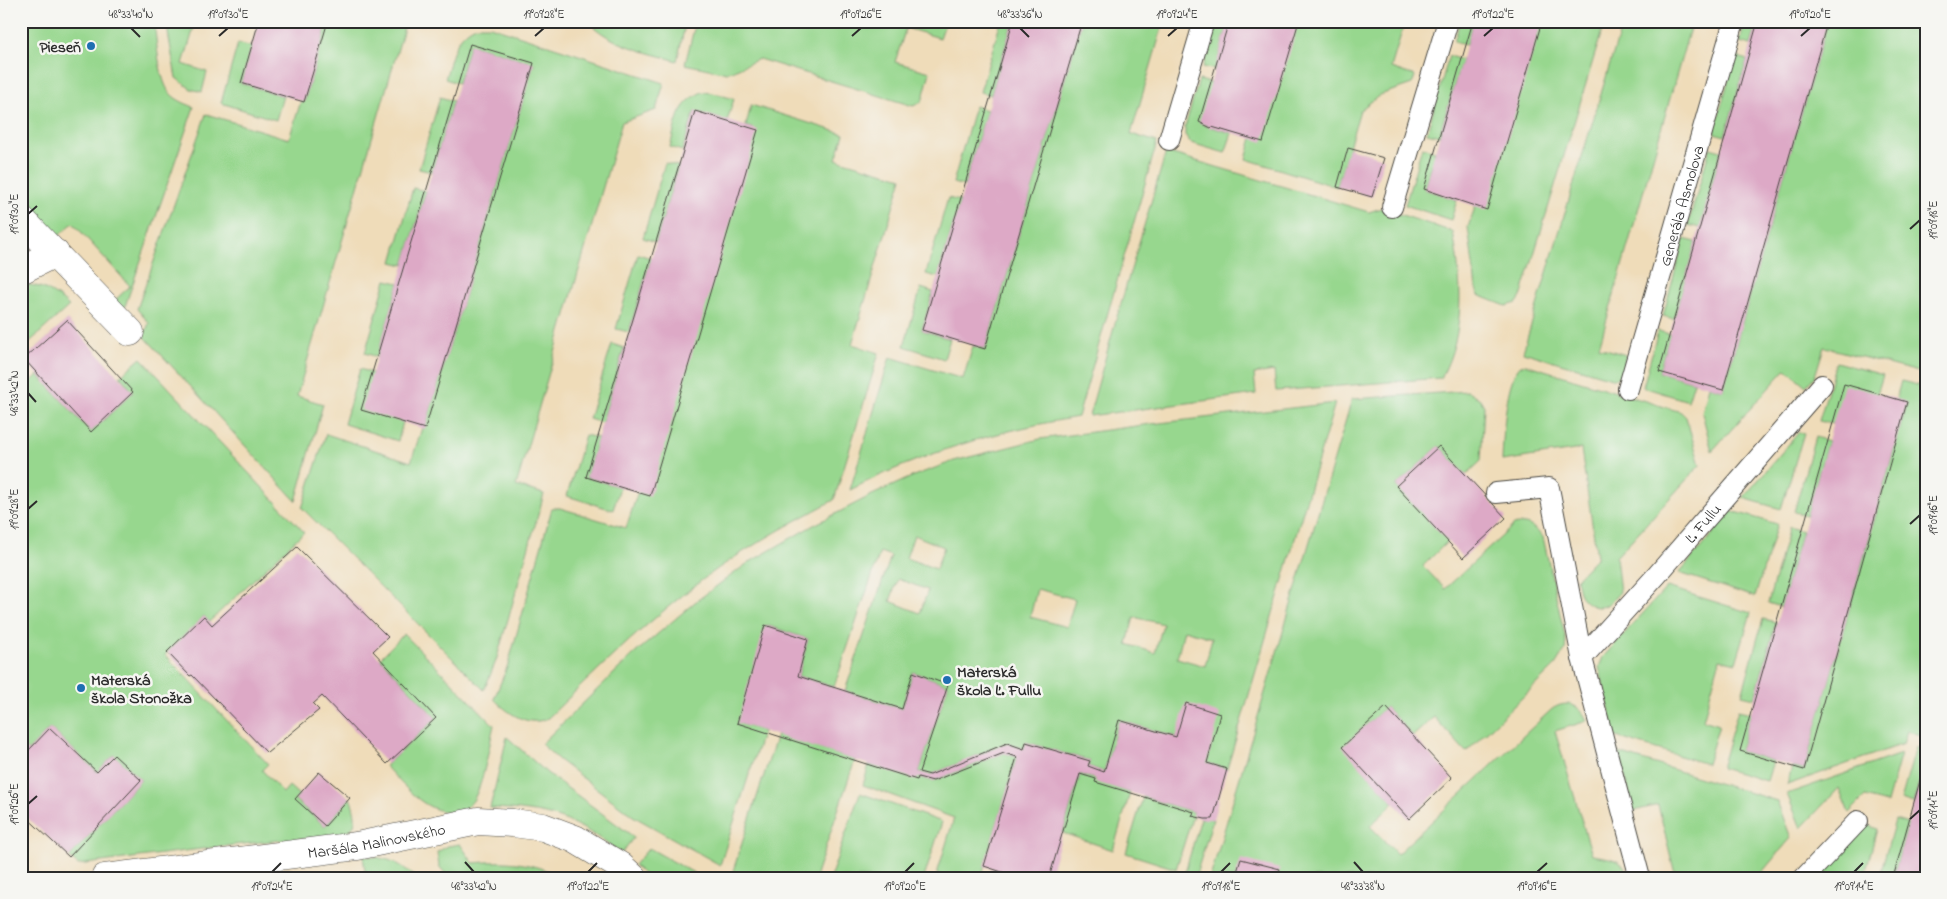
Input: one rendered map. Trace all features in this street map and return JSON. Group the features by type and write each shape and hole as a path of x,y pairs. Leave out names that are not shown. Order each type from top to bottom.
{"street":[{"path":"21,219 130,332"},
{"path":"21,270 55,253"},
{"name":"Maršála Malinovského","path":"104,878 357,846 478,822 513,823 543,827 575,839 620,866 633,878"}],"lane":[{"path":"1169,140 1204,21"},
{"path":"1392,207 1448,21"},
{"name":"Generála Asmolova","path":"1628,390 1734,21"},
{"name":"Ľ. Fullu","path":"1582,658 1822,386"},
{"path":"1496,493 1549,488 1582,658 1640,878"},
{"path":"1804,878 1858,821"}],"green space":[{"path":"21,21 154,21 158,57 165,84 170,93 176,98 194,107 123,312 113,302 130,286 73,223 55,239 21,203"},
{"path":"166,21 196,21 183,64 207,72 202,92 191,89 176,78"},
{"path":"328,21 406,21 297,396 323,404 296,501 144,336 149,323 137,309 206,114 289,139 301,101 304,102"},
{"path":"588,21 686,21 677,61 618,42"},
{"path":"696,21 946,21 940,38 906,28 895,62 930,72 922,102 913,106 759,59 727,73 685,64"},
{"path":"1001,21 1013,21 991,95 980,92"},
{"path":"1082,21 1164,21 1131,134 1157,142 1078,417 1018,429 961,444 906,465 850,490 890,357 963,379 973,346 985,349"},
{"path":"1217,21 1229,21 1215,70 1203,67"},
{"path":"1299,21 1405,21 1391,68 1415,76 1412,84 1380,95 1360,110 1337,187 1246,159 1252,138"},
{"path":"1460,21 1473,21 1466,45 1454,42"},
{"path":"1542,21 1605,21 1521,297 1517,303 1506,306 1478,295 1468,227"},
{"path":"1623,21 1692,21 1599,347 1626,355 1621,375 1615,379 1523,352"},
{"path":"1745,21 1758,21 1751,45 1740,42"},
{"path":"1822,21 1926,21 1926,374 1824,347 1815,376 1806,386 1786,369 1712,451 1702,413 1709,386 1723,390 1827,23"},
{"path":"476,26 490,26 664,83 656,110 622,122 516,486 544,494 496,661 484,690 302,508 326,434 411,462 422,428 425,428 534,63 470,44 458,83 445,79 458,41"},
{"path":"238,43 252,47 241,83 283,96 276,120 221,103"},
{"path":"1449,56 1462,60 1439,136 1427,133"},
{"path":"1735,56 1747,60 1725,136 1714,133"},
{"path":"1199,80 1211,83 1204,125 1232,133 1225,153 1191,143 1185,135 1185,127"},
{"path":"702,92 734,99 727,121 695,111 682,151 670,147 676,122 682,109 693,97"},
{"path":"440,97 453,101 432,172 419,169"},
{"path":"751,105 844,134 836,159 902,178 852,344 879,353 834,500 756,544 701,581 631,639 548,718 541,721 533,721 519,718 494,699 508,665 552,508 560,508 626,528 757,130 746,126"},
{"path":"975,106 987,110 964,186 953,183"},
{"path":"1422,147 1435,151 1424,189 1457,200 1451,220 1405,205"},
{"path":"1710,148 1721,151 1700,228 1688,225"},
{"path":"1166,152 1369,212 1381,208 1453,232 1460,288 1460,307 1455,343 1441,378 1276,391 1274,371 1254,374 1256,394 1089,416"},
{"path":"665,163 678,166 656,242 643,238"},
{"path":"413,188 426,191 404,265 392,262"},
{"path":"948,198 960,201 938,277 926,274"},
{"path":"1684,239 1696,242 1674,319 1663,316"},
{"path":"638,254 651,258 629,332 616,329"},
{"path":"386,280 399,283 377,357 365,353"},
{"path":"21,284 47,290 69,306 21,350 21,314 25,312 21,303"},
{"path":"921,288 933,292 922,330 950,339 944,359 904,346"},
{"path":"1658,331 1670,334 1659,372 1694,382 1688,401 1643,387"},
{"path":"612,344 624,348 602,423 589,419"},
{"path":"141,358 304,532 209,622 204,616 165,655 268,764 262,770 283,793 289,786 299,795 295,800 325,826 350,798 355,819 353,827 345,833 323,838 240,844 78,865 69,857 141,780 114,755 97,772 50,728 28,751 21,745 21,391 38,375 91,432 133,392 120,376"},
{"path":"1836,362 1883,375 1877,394 1833,424 1819,421"},
{"path":"1528,365 1681,412 1686,417 1700,465 1616,557 1620,592 1610,603 1601,607 1593,606 1586,602 1580,595 1576,579 1597,557 1581,449 1502,461 1505,413 1510,387 1519,368"},
{"path":"360,369 372,373 403,422 398,441 344,424"},
{"path":"1901,381 1926,387 1926,737 1907,731 1903,744 1787,785 1792,767 1804,770 1907,403 1896,399"},
{"path":"1468,391 1480,399 1484,406 1481,461 1466,475 1439,446 1396,486 1448,541 1423,566 1445,589 1514,525 1527,524 1543,537 1566,641 1565,650 1555,666 1466,752 1434,717 1413,736 1386,707 1343,747 1394,803 1370,826 1397,854 1551,710 1567,704 1577,707 1587,721 1555,731 1592,855 1610,858 1620,863 1627,871 1629,878 1210,878 1352,399"},
{"name":"Materská škola Ľ. Fullu","path":"1335,403 1227,769 1207,763 1176,737 1119,720 1104,772 1088,766 1090,761 1026,742 1024,749 1007,743 930,775 919,772 948,685 913,672 902,709 845,691 891,556 880,552 834,687 798,676 808,639 766,625 738,723 763,731 720,865 633,816 559,760 541,744 633,655 695,602 748,563 812,526 872,495 916,475 954,461 1040,439","holes":["914,535 944,547 936,569 906,558","898,579 928,590 920,613 890,601","1037,589 1075,599 1067,627 1030,617","1134,617 1163,624 1155,653 1127,644","1184,630 1212,638 1205,666 1177,658"]},
{"path":"1799,432 1804,433 1781,509 1743,498"},
{"path":"585,435 598,438 586,477 620,487 613,510 567,496"},
{"path":"1815,437 1828,441 1807,515 1794,512"},
{"path":"1732,511 1777,524 1755,597 1679,573"},
{"path":"1789,527 1802,531 1781,607 1768,603"},
{"path":"1667,587 1751,613 1736,663 1720,659 1703,720 1719,725 1707,764 1616,737 1599,667 1603,657"},
{"path":"1763,619 1776,622 1755,698 1742,695"},
{"path":"404,634 494,725 478,792 470,804 459,811 442,811 423,802 407,789 385,766 436,718 380,658"},
{"path":"1738,710 1751,713 1740,751 1773,761 1767,781 1721,768"},
{"path":"777,735 855,760 815,878 752,878 733,871"},
{"path":"507,737 547,773 634,837 621,854 589,832 560,818 528,811 490,808"},
{"path":"1916,747 1926,750 1926,767 1924,766 1913,804 1901,800"},
{"path":"1004,753 1017,757 981,878 950,878 937,874 954,818 863,785 869,765 933,781"},
{"path":"1619,753 1777,801 1791,838 1757,878 1676,878 1658,805 1634,811"},
{"path":"1901,754 1887,803 1865,797 1849,813 1839,788 1801,828 1787,794"},
{"path":"1080,774 1130,793 1113,850 1063,833"},
{"path":"860,793 942,822 924,878 830,878"},
{"path":"1143,797 1194,812 1176,869 1126,853"},
{"path":"1201,818 1213,819 1196,875 1185,872"},
{"path":"1895,820 1908,824 1893,878 1879,878"},
{"path":"1867,825 1877,829 1864,878 1831,878 1825,873"},
{"path":"460,844 473,863 520,863 541,868 563,878 449,878 439,866 437,852 448,846"},
{"path":"649,848 703,878 647,878 634,865"},
{"path":"363,856 392,861 416,878 366,878"},
{"path":"993,869 1008,874 1007,878 991,878"}],"building":[{"path":"259,21 328,21 304,102 241,83"},
{"path":"1013,21 1082,21 985,349 922,330"},
{"path":"1229,21 1299,21 1263,142 1211,128 1199,122"},
{"path":"1473,21 1542,21 1487,210 1424,189"},
{"path":"1758,21 1827,23 1723,390 1659,372"},
{"path":"470,44 534,63 425,429 361,410"},
{"path":"695,111 758,130 650,496 586,477"},
{"path":"1348,148 1384,158 1372,197 1337,187"},
{"path":"67,320 133,392 91,432 24,359"},
{"path":"1844,384 1907,402 1804,770 1740,751"},
{"path":"1439,446 1506,518 1463,558 1396,486"},
{"path":"297,547 388,637 373,651 436,718 387,764 322,696 313,704 319,710 267,753 192,675 190,676 167,652 204,616 212,625"},
{"path":"765,625 808,639 798,676 902,709 913,672 948,685 919,772 930,775 1007,743 1024,749 1026,742 1090,761 1088,766 1104,772 1119,720 1176,737 1186,703 1220,714 1207,763 1227,769 1213,819 1192,816 1194,812 1095,782 1096,779 1080,774 1049,878 1007,878 1008,874 984,866 1017,757 1004,753 933,781 918,777 917,780 737,723"},
{"path":"1386,707 1452,778 1409,819 1342,747"},
{"path":"50,728 97,772 114,755 141,780 69,857 21,812 21,745 28,751"},
{"path":"1924,766 1926,767 1926,878 1893,878"},
{"path":"319,772 350,798 325,826 295,799"},
{"path":"1241,859 1280,869 1277,878 1235,878"}],"place":[{"name":"Pieseň","path":"91,46"},
{"name":"Materská škola Ľ. Fullu","path":"947,680"},
{"name":"Materská škola Stonožka","path":"81,688"}]}
